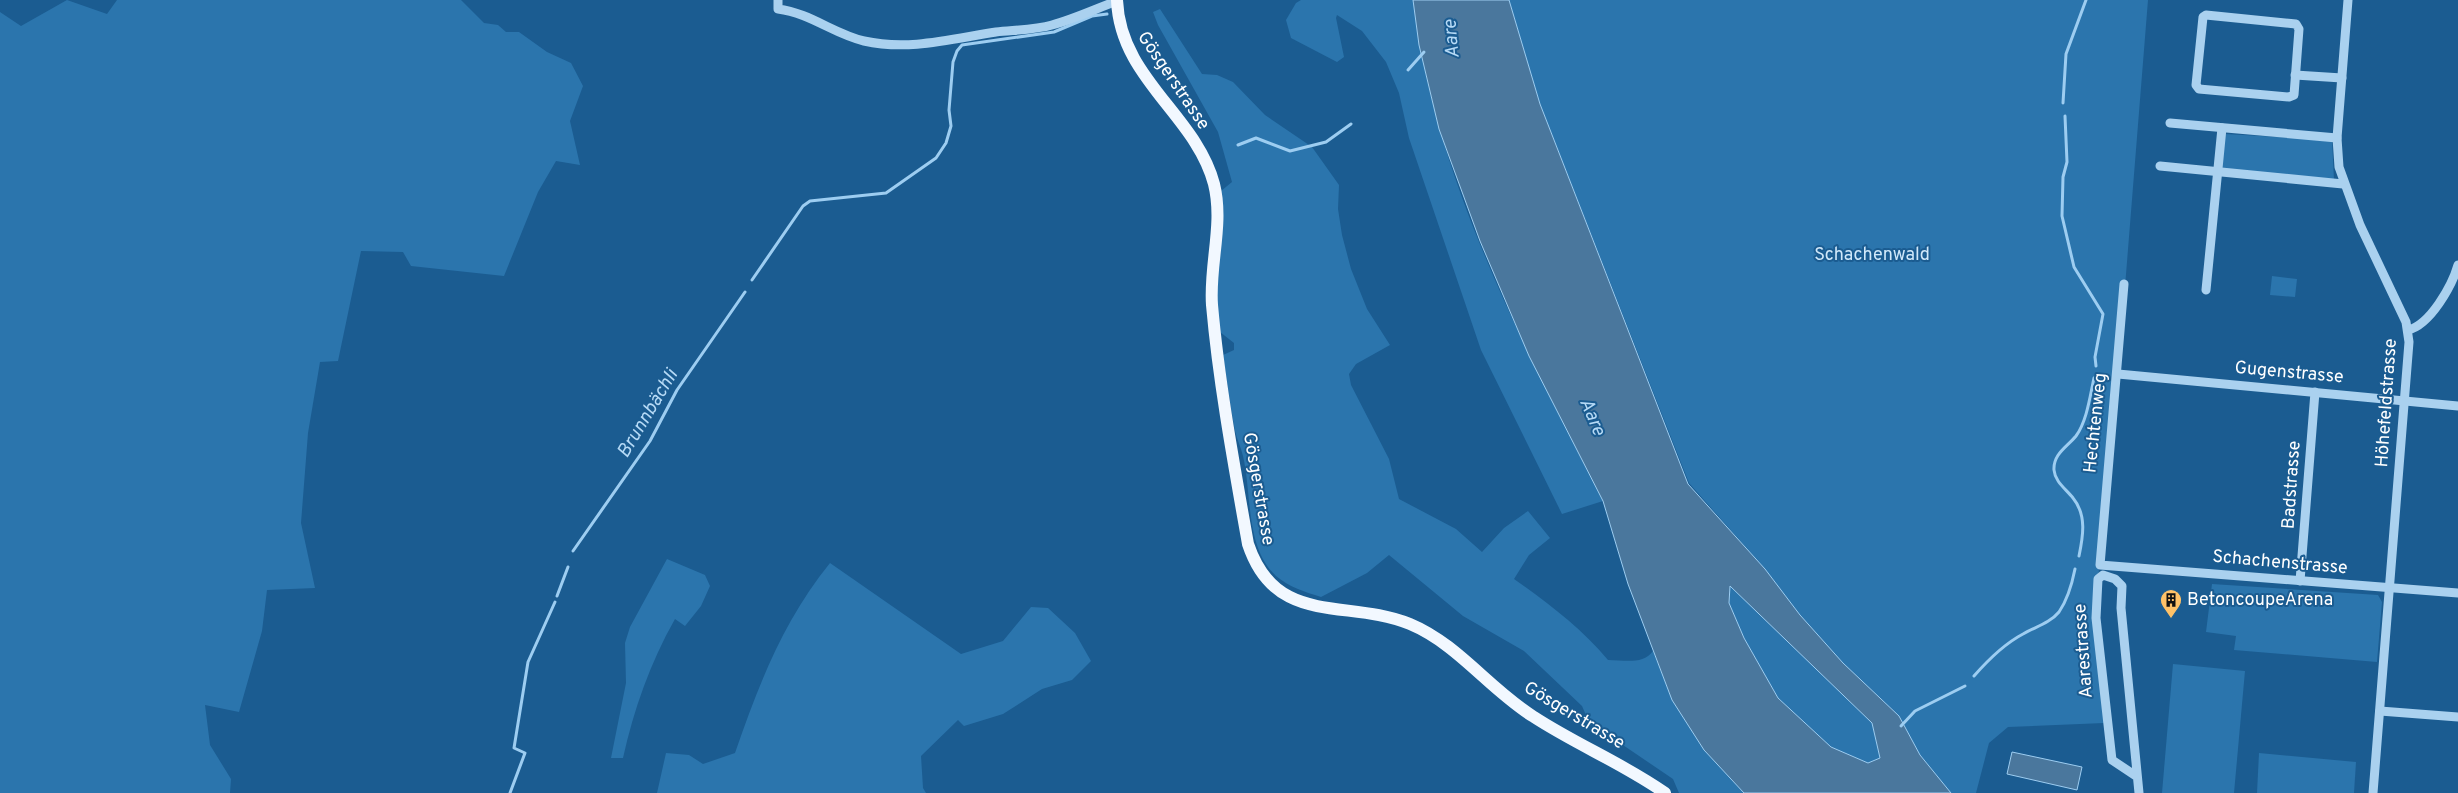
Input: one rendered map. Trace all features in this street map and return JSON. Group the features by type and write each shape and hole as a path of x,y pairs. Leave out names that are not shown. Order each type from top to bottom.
{"main road":[{"name":"Gösgerstrasse","path":"1117,1 1120,29 1133,58 1204,159 1214,184 1217,222 1211,286 1217,343 1248,544 1251,554 1265,576 1283,592 1311,606 1388,617 1422,630 1452,650 1533,717 1621,765 1665,793"}],"street":[{"path":"778,0 778,9 804,15 862,41 894,45 934,44 994,33 1050,26 1117,1"},
{"name":"Höhefeldstrasse","path":"2348,0 2337,156 2343,184 2408,330 2373,793"},
{"path":"2206,15 2296,24 2298,29 2295,74 2294,95 2289,97 2199,89 2196,85 2203,18 2206,15"},
{"path":"2295,74 2342,78"},
{"path":"2170,123 2337,138"},
{"path":"2206,290 2222,128"},
{"path":"2160,166 2343,184"},
{"path":"2408,330 2428,319 2455,276 2458,265"},
{"name":"Hechtenweg","path":"2100,565 2118,374 2124,284"},
{"name":"Gugenstrasse","path":"2118,374 2458,406"},
{"name":"Badstrasse","path":"2300,581 2315,392"},
{"name":"Schachenstrasse","path":"2100,565 2458,593"},
{"name":"Aarestrasse","path":"2136,776 2112,760 2096,618 2098,579 2103,575 2115,579 2122,586 2121,608 2139,793"},
{"path":"2380,711 2458,717"}],"green space":[{"path":"67,0 107,14 117,0 461,0 484,23 498,25 506,32 519,32 547,52 571,63 583,86 570,121 580,165 556,161 538,192 504,276 411,266 403,252 361,251 338,361 320,362 308,433 301,523 315,588 267,590 262,631 239,712 205,705 210,745 231,779 230,793 0,793 0,12 21,26"},
{"path":"1301,0 1413,0 1424,66 1441,132 1461,196 1513,320 1603,501 1562,514 1481,350 1409,138 1399,93 1386,62 1362,31 1337,15 1344,57 1337,62 1291,38 1286,20 1296,3"},
{"name":"Schachenwald","path":"1509,0 2148,0 2118,374 2098,579 2104,723 2008,727 1989,743 1976,793 1951,793 1920,755 1899,716 1843,663 1800,615 1765,569 1689,483 1540,104"},
{"path":"1160,9 1202,74 1217,75 1233,82 1265,115 1312,147 1339,185 1338,209 1342,235 1351,269 1367,309 1390,345 1356,364 1349,374 1351,385 1389,459 1399,499 1456,529 1482,552 1504,528 1528,511 1550,538 1529,555 1514,579 1564,616 1608,660 1639,660 1653,651 1672,700 1704,750 1744,793 1679,793 1673,779 1589,722 1582,706 1524,651 1463,616 1389,555 1367,573 1321,597 1286,583 1276,576 1266,564 1254,535 1246,471 1235,431 1223,355 1234,350 1234,343 1220,332 1216,300 1221,191 1232,182 1218,132 1158,25 1153,12"},
{"path":"2225,134 2332,140 2334,180 2221,169"},
{"path":"2272,276 2297,279 2295,297 2270,295"},
{"path":"667,559 705,575 710,586 701,606 685,626 675,619 658,652 644,687 632,722 623,758 611,758 626,683 625,643 630,627"},
{"path":"830,563 961,654 1003,641 1031,607 1048,608 1075,633 1091,661 1072,680 1042,689 1003,714 964,726 958,720 921,756 923,788 926,793 657,793 666,753 689,755 703,764 735,753 753,702 786,630 813,585"},
{"path":"2212,584 2378,595 2382,602 2377,662 2234,650 2236,636 2206,632"},
{"path":"1730,586 1872,723 1880,758 1868,763 1831,747 1778,698 1744,638 1729,603"},
{"path":"2173,664 2245,671 2234,793 2162,793"},
{"path":"2259,753 2356,762 2354,793 2257,793"}],"water":[{"name":"Aare","path":"1413,0 1509,0 1540,104 1688,484 1765,569 1800,615 1843,663 1899,716 1920,755 1951,793 1744,793 1704,750 1672,700 1628,584 1603,501 1529,356 1480,241 1439,129 1419,45","holes":["1730,586 1872,723 1880,758 1868,763 1831,747 1778,698 1744,638 1729,603"]},
{"path":"2012,752 2082,767 2077,790 2007,774"}],"waterway":[{"path":"2063,103 2066,54 2086,0"},
{"name":"Brunnbächli","path":"752,280 803,206 810,201 886,193 936,158 946,143 951,126 949,110 953,62 957,51 962,45 1054,32 1092,16 1107,14"},
{"path":"1408,70 1424,52"},
{"path":"2065,116 2067,162 2063,177 2062,216 2074,267 2103,314 2095,357 2096,366"},
{"name":"Brunnbächli","path":"1238,145 1256,138 1290,151 1326,142 1351,124"},
{"name":"Brunnbächli","path":"573,551 650,441 677,390 745,292"},
{"path":"2079,556 2083,534 2082,519 2073,498 2056,478 2054,464 2061,451 2080,430 2088,408 2094,378"},
{"name":"Brunnbächli","path":"557,596 568,567"},
{"path":"1974,676 2003,647 2047,622 2059,612 2065,602 2075,569"},
{"name":"Brunnbächli","path":"510,793 525,753 514,748 528,662 555,602"},
{"path":"1901,726 1915,711 1965,686"}],"place":[{"name":"BetoncoupeArena","path":"2171,619"}]}
